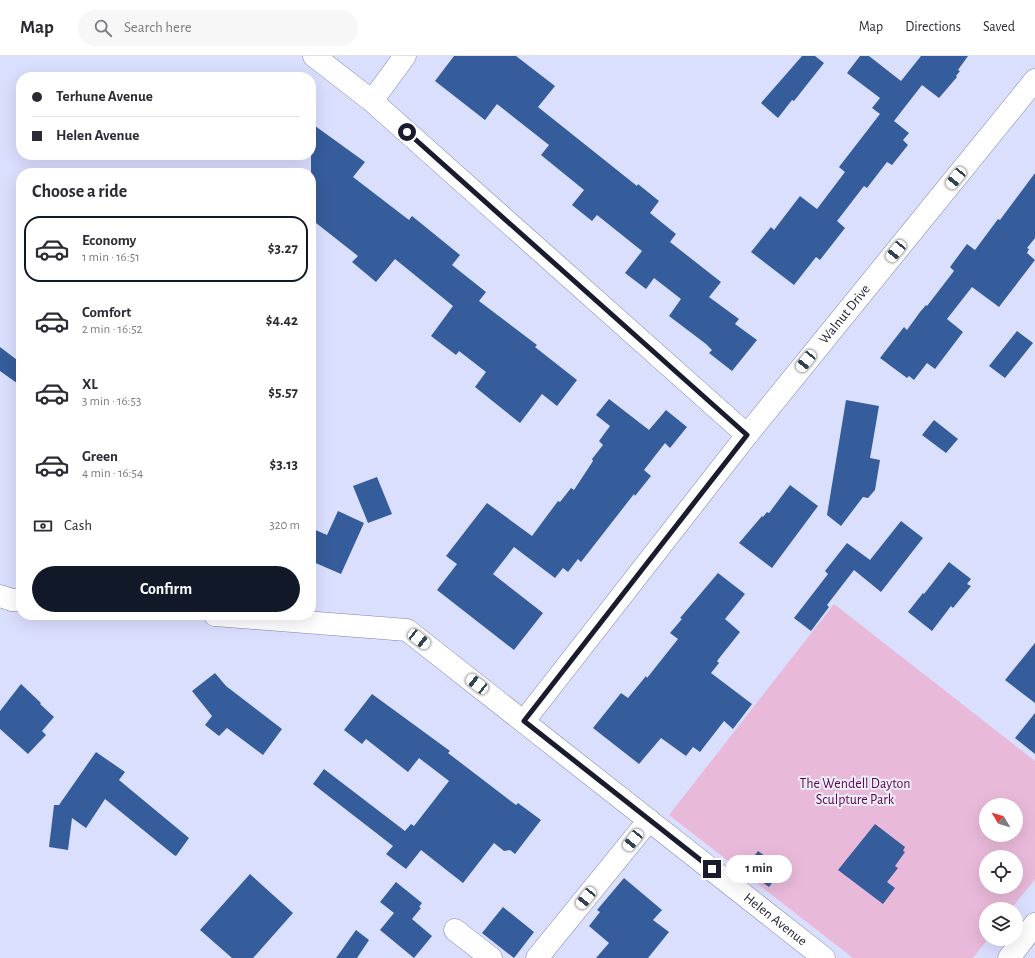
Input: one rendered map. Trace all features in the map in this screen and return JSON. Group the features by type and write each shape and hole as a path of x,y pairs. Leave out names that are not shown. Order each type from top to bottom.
{"street":[{"path":"314,56 372,101 747,435"},
{"path":"372,101 405,56"},
{"name":"Walnut Drive","path":"524,721 747,435 1035,80"},
{"path":"0,596 16,599"},
{"name":"Helen Avenue","path":"278,620 407,630 824,958"},
{"path":"537,958 649,820"},
{"path":"1009,958 1035,924"},
{"path":"455,930 491,958"}],"green space":[{"name":"The Wendell Dayton Sculpture Park","path":"834,604 1035,761 1035,879 1017,902 979,902 979,946 982,946 973,958 853,958 669,815"}],"building":[{"path":"454,56 516,56 555,86 538,107 637,186 638,184 659,201 650,213 676,234 670,242 721,282 709,297 739,319 735,324 757,340 732,371 709,353 712,350 706,344 669,316 681,299 654,278 646,289 625,273 642,251 597,215 592,221 572,205 584,190 541,155 549,145 497,104 485,120 435,81"},
{"path":"802,56 815,56 824,63 794,101 792,100 778,118 761,103"},
{"path":"860,56 869,56 901,81 921,56 968,56 958,70 960,71 956,76 957,77 939,98 922,85 894,121 909,133 903,140 908,145 892,165 887,162 867,188 864,186 837,221 845,228 820,260 816,257 794,285 751,252 771,227 774,230 800,196 817,209 845,172 839,167 880,114 872,108 880,98 847,73"},
{"path":"316,127 365,162 353,177 409,220 412,216 460,255 452,265 486,292 479,301 537,345 535,347 577,380 557,406 542,394 520,423 475,387 486,372 459,351 456,355 431,336 453,306 395,259 376,282 352,262 358,256 316,223 316,168 311,168 311,160 316,160"},
{"path":"1035,173 1035,238 1027,248 1029,249 1027,253 1035,260 999,307 972,287 947,319 963,332 935,369 927,363 914,380 909,376 907,378 880,358 904,327 907,330 954,271 950,267 967,244 975,250 998,219 1000,220"},
{"path":"1017,331 1033,343 1005,378 989,366"},
{"path":"0,347 16,359 16,382 0,371"},
{"path":"609,399 649,430 666,410 687,427 670,448 665,443 644,470 651,476 635,496 634,494 581,562 578,559 568,572 563,568 555,578 514,547 493,574 543,613 514,650 437,590 457,564 446,556 487,503 532,536 558,501 560,502 571,488 574,490 593,461 592,459 603,445 599,441 610,426 596,415"},
{"path":"846,400 879,406 870,458 880,460 875,490 868,498 863,497 841,526 827,515"},
{"path":"934,420 958,439 946,453 922,435"},
{"path":"377,477 392,514 368,523 353,486"},
{"path":"790,485 818,506 772,568 739,543 762,516 763,517 767,512 769,513"},
{"path":"338,511 364,523 341,574 316,563 316,530 327,535"},
{"path":"901,521 923,538 881,592 854,570 827,605 829,607 811,631 794,618 828,574 825,571 847,543 870,560"},
{"path":"949,562 971,579 967,584 971,586 953,608 951,606 932,631 908,612"},
{"path":"718,573 745,594 725,619 740,632 717,661 719,663 711,673 752,704 733,729 724,721 700,752 693,747 686,756 661,738 639,764 593,728 621,693 628,698 646,676 647,678 678,639 670,633 682,619 680,618"},
{"path":"1035,643 1035,703 1005,680"},
{"path":"215,673 226,686 282,729 263,755 227,728 219,736 205,725 212,716 192,691"},
{"path":"21,684 54,717 42,731 46,735 28,754 0,729 0,711"},
{"path":"372,694 450,751 448,753 516,805 518,803 541,820 515,854 510,850 504,851 494,843 463,883 421,850 406,869 386,854 393,846 313,784 324,769 405,831 411,824 414,826 449,781 419,758 408,772 366,739 362,744 344,730"},
{"path":"1035,713 1035,754 1015,738"},
{"path":"96,752 125,772 119,780 189,838 176,856 105,799 86,828 72,818 68,850 49,847 54,805 59,805"},
{"path":"875,824 905,847 903,851 905,852 895,866 898,868 887,882 895,888 883,904 838,870"},
{"path":"758,851 783,869 769,887 744,869"},
{"path":"250,874 293,913 253,958 232,958 200,930"},
{"path":"624,878 662,910 653,920 669,932 648,958 596,958 609,943 589,926 600,912 597,910"},
{"path":"396,882 422,903 419,907 421,908 412,919 432,936 414,958 380,930 394,913 380,902"},
{"path":"503,907 534,932 514,958 482,933"},
{"path":"356,930 369,940 357,958 336,958"}],"route":[{"path":"407,132 747,435 524,721 712,869"}]}
